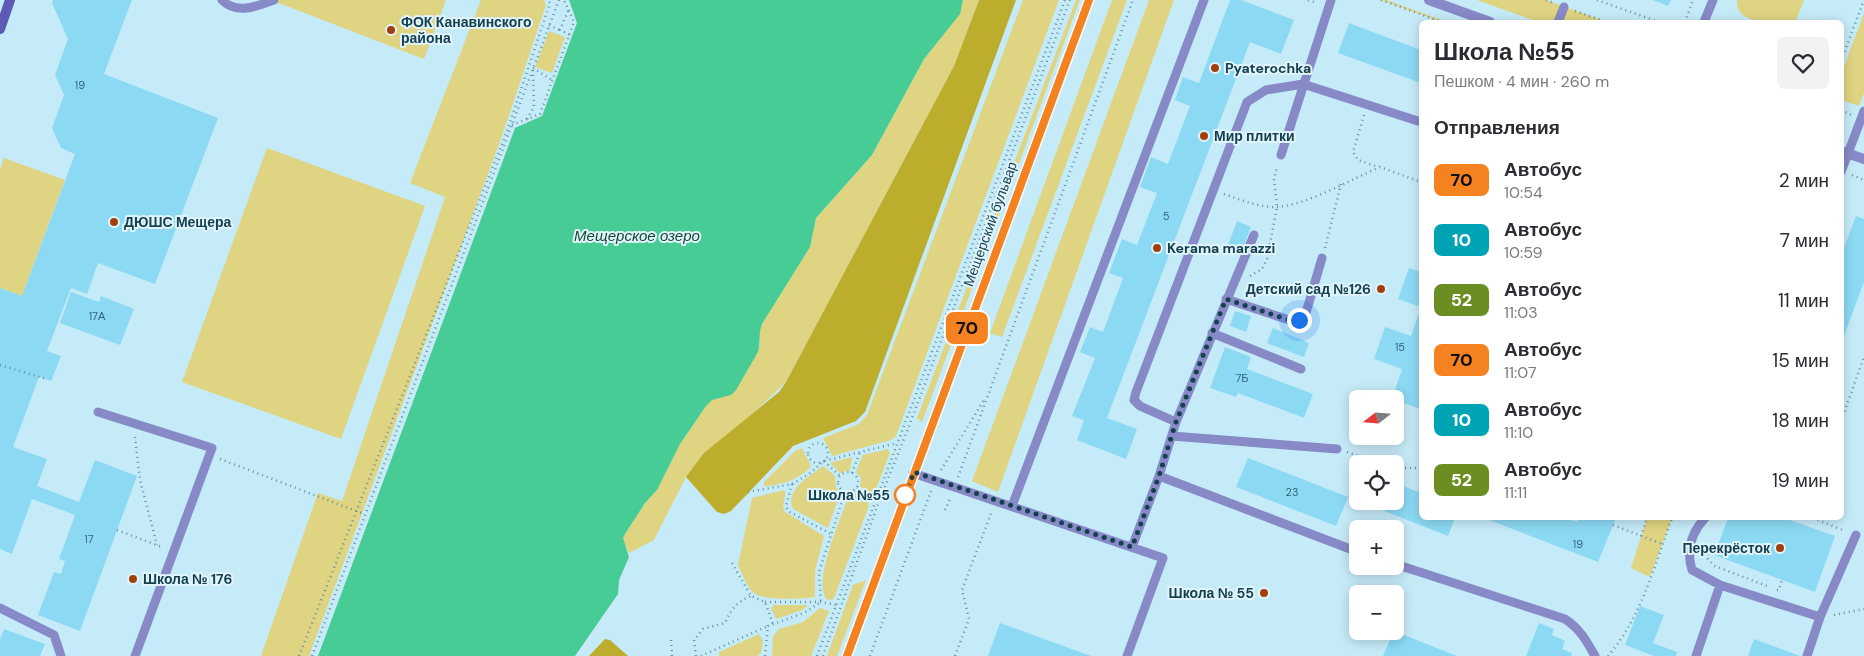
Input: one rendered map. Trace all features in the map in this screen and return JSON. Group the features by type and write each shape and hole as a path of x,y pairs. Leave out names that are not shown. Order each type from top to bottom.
{"main road":[{"path":"1,25 10,0"},
{"name":"Мещерский бульвар","path":"847,656 1089,0"}],"street":[{"path":"1429,0 1484,20"},
{"path":"1845,152 1864,159"}],"lane":[{"path":"222,0 237,8 255,7 274,0"},
{"path":"1012,506 1204,0"},
{"path":"1281,155 1330,0"},
{"path":"1705,20 1713,0"},
{"path":"1559,20 1564,6"},
{"path":"1176,422 1140,406 1134,400 1247,102 1266,90 1303,84 1419,121"},
{"path":"1845,152 1864,112"},
{"path":"1132,547 1159,476 1176,422 1254,235"},
{"path":"1226,299 1292,321 1299,320 1305,316 1322,258"},
{"path":"1212,333 1301,369"},
{"path":"98,412 212,448 135,656"},
{"path":"1172,436 1337,449"},
{"path":"914,472 1163,558 1127,656"},
{"path":"1159,476 1349,549"},
{"path":"1703,520 1690,544 1687,556 1692,570 1720,585 1820,617"},
{"path":"1807,656 1820,617 1856,535"},
{"path":"1404,567 1565,619 1576,626 1595,656"},
{"path":"1696,656 1720,585"},
{"path":"0,608 54,635 61,656"}],"path":[{"path":"299,656 355,510 507,131 550,3 548,0"},
{"path":"312,656 559,0"},
{"path":"512,124 540,114 574,22 564,0"},
{"path":"817,656 1065,0"},
{"path":"748,492 792,484 809,474 824,461 828,455 822,444 812,445 808,453 809,459 818,464 824,461 899,443 909,426 1070,0"},
{"path":"954,486 1133,0"},
{"path":"1381,0 1436,20"},
{"path":"1597,0 1653,20"},
{"path":"1686,20 1693,0"},
{"path":"1844,53 1864,0"},
{"path":"560,30 569,10"},
{"path":"549,25 570,35"},
{"path":"533,68 552,80"},
{"path":"527,119 534,107 533,68"},
{"path":"1368,105 1353,152 1358,160 1419,181"},
{"path":"1234,280 1249,276 1262,269 1268,260 1277,207 1274,180 1281,155"},
{"path":"1213,190 1248,203 1277,207 1300,202 1380,167"},
{"path":"1322,258 1341,184"},
{"path":"1844,413 1864,357"},
{"path":"0,365 46,379"},
{"path":"870,656 935,480 988,395"},
{"path":"117,530 157,545 140,480 136,439 128,422"},
{"path":"1337,449 1355,455"},
{"path":"852,473 860,452"},
{"path":"209,455 364,514"},
{"path":"824,461 840,476"},
{"path":"1404,468 1419,468"},
{"path":"840,476 852,473"},
{"path":"840,476 839,486 845,492 852,492 857,488 858,481 852,473"},
{"path":"792,484 786,506 788,511 831,534"},
{"path":"857,488 876,503"},
{"path":"821,602 819,572 845,492"},
{"path":"955,656 969,619 962,590 996,501"},
{"path":"823,656 842,606 876,503"},
{"path":"1640,536 1646,520"},
{"path":"1608,656 1618,645 1641,601 1671,520"},
{"path":"1703,520 1707,558 1715,566 1779,590 1782,580"},
{"path":"1818,520 1856,535"},
{"path":"1613,525 1662,544"},
{"path":"732,563 750,596 765,602 821,602 842,606"},
{"path":"696,656 694,640 703,628 725,623 730,609 750,596"},
{"path":"700,656 774,623 765,602"},
{"path":"768,626 804,613 821,602"},
{"path":"1820,617 1864,609"},
{"path":"765,656 768,626"},
{"path":"672,640 672,656"}],"shaded area":[{"name":"ФОК Канавинского района","path":"271,0 446,0 424,59"},
{"path":"481,0 544,0 546,5 502,136 309,656 261,656 318,493 342,501 445,197 410,183"},
{"path":"963,0 979,0 954,66 786,382 686,477 654,540 629,553 622,538 645,503 657,490 680,444 706,406 760,345 759,331 762,324 810,247 816,218 872,155 924,59 959,14"},
{"path":"979,0 1016,0 865,412 856,421 793,446 731,511 724,514 717,512 686,477 704,453 779,392 786,382 954,66"},
{"path":"1023,0 1059,0 896,436 891,440 832,456 823,438 859,424 867,415"},
{"path":"1076,0 1080,0 922,422 917,418"},
{"path":"1112,0 1127,0 1002,337 990,333"},
{"path":"1149,0 1174,0 998,492 972,481"},
{"path":"1381,0 1386,0 1441,20 1436,20"},
{"path":"1477,0 1546,0 1601,20 1532,20"},
{"path":"1737,0 1804,0 1796,20 1754,20 1743,15 1738,9"},
{"path":"1864,13 1864,93 1859,106 1844,101 1844,67"},
{"path":"549,31 565,37 552,73 535,67"},
{"path":"267,148 425,206 341,439 182,382"},
{"path":"4,158 65,180 22,296 0,288 0,169"},
{"path":"802,448 811,466 807,471 789,481 764,486 764,482 795,451"},
{"path":"888,449 890,453 874,494 871,495 860,486 861,478 856,472 863,455"},
{"path":"852,457 850,470 840,473 830,463"},
{"path":"823,466 835,476 836,487 840,494 828,528 793,509 791,502 795,489"},
{"path":"784,490 783,506 785,512 824,536 815,571 815,597 783,599 759,596 749,588 738,565 752,498"},
{"path":"857,493 867,501 869,506 834,598 832,600 826,599 823,590 823,578 829,549 848,497"},
{"path":"1646,520 1671,520 1650,577 1631,568"},
{"path":"866,580 837,656 827,656 853,585"},
{"path":"774,605 808,606 776,619 771,608"},
{"path":"820,608 829,611 811,656 772,656 773,636 779,629 803,622"},
{"path":"759,634 763,641 761,653 757,656 719,656 719,652"},
{"path":"605,639 610,640 628,656 589,656"}],"water":[{"name":"Мещерское озеро","path":"569,0 963,0 960,14 924,59 872,155 816,218 810,247 762,324 758,352 736,390 731,395 712,400 706,406 680,444 657,490 645,503 625,534 623,538 629,557 619,580 618,594 575,656 318,656 515,128 542,116 577,23"}],"building":[{"path":"53,0 132,0 104,74 218,118 155,284 98,263 87,294 71,288 47,351 61,356 51,381 39,377 13,447 47,459 37,486 79,502 95,460 137,476 80,631 38,615 54,572 61,574 65,561 59,559 75,515 32,499 12,554 0,549 0,288 22,296 75,154 61,148 52,128 64,95 55,75 68,39 52,3"},
{"path":"1230,0 1241,0 1294,20 1281,54 1250,42 1107,418 1137,429 1126,459 1077,440 1084,420 1072,416 1095,358 1080,352 1090,327 1103,332 1123,278 1109,273 1122,239 1137,245 1157,193 1140,187 1151,157 1168,164 1190,106 1175,100 1183,77 1199,83"},
{"path":"1653,0 1671,0 1668,6"},
{"path":"1349,23 1419,49 1419,82 1338,53"},
{"path":"1856,216 1864,219 1864,282 1844,336 1844,248"},
{"path":"1237,221 1251,227 1242,251 1228,245"},
{"path":"1409,268 1419,271 1419,306 1398,299"},
{"path":"71,292 99,302 101,296 134,309 120,345 60,323"},
{"path":"1235,311 1251,316 1246,332 1230,326"},
{"path":"1419,313 1419,408 1404,403 1404,390 1395,390 1402,369 1374,359 1385,327 1411,336"},
{"path":"1273,328 1309,343 1304,357 1267,343"},
{"path":"1225,347 1251,357 1247,369 1313,394 1304,418 1238,393 1236,397 1210,388"},
{"path":"1248,458 1348,497 1336,526 1236,487"},
{"path":"1404,486 1419,492 1419,520 1454,520 1448,536 1382,510 1404,510"},
{"path":"1489,520 1571,520 1577,522 1578,520 1615,520 1598,562"},
{"path":"1727,520 1790,520 1835,536 1815,592 1714,555"},
{"path":"1640,606 1664,615 1653,643 1677,652 1676,656 1654,656 1625,645"},
{"path":"1000,623 1091,656 988,656"},
{"path":"1539,623 1554,629 1552,635 1565,641 1562,649 1572,653 1571,656 1526,656"},
{"path":"4,629 45,644 40,656 0,656 0,639"},
{"path":"1404,635 1457,656 1383,656 1390,640 1404,640"},
{"path":"1754,639 1800,656 1748,656"}],"bus line":[{"name":"70","path":"847,656 946,382 1089,0"}],"place":[{"name":"ФОК Канавинского района","path":"391,30"},
{"name":"Pyaterochka","path":"1215,68"},
{"name":"Мир плитки","path":"1204,136"},
{"name":"ДЮШС Мещера","path":"114,222"},
{"name":"Kerama marazzi","path":"1157,248"},
{"name":"Детский сад №126","path":"1381,289"},
{"name":"Школа №55","path":"905,495"},
{"name":"Перекрёсток","path":"1780,548"},
{"name":"Школа № 176","path":"133,579"},
{"name":"Школа № 55","path":"1264,593"}],"route":[{"path":"905,495 904,499 914,472 1132,547 1159,476 1176,422 1226,299 1292,321 1299,320"}]}
